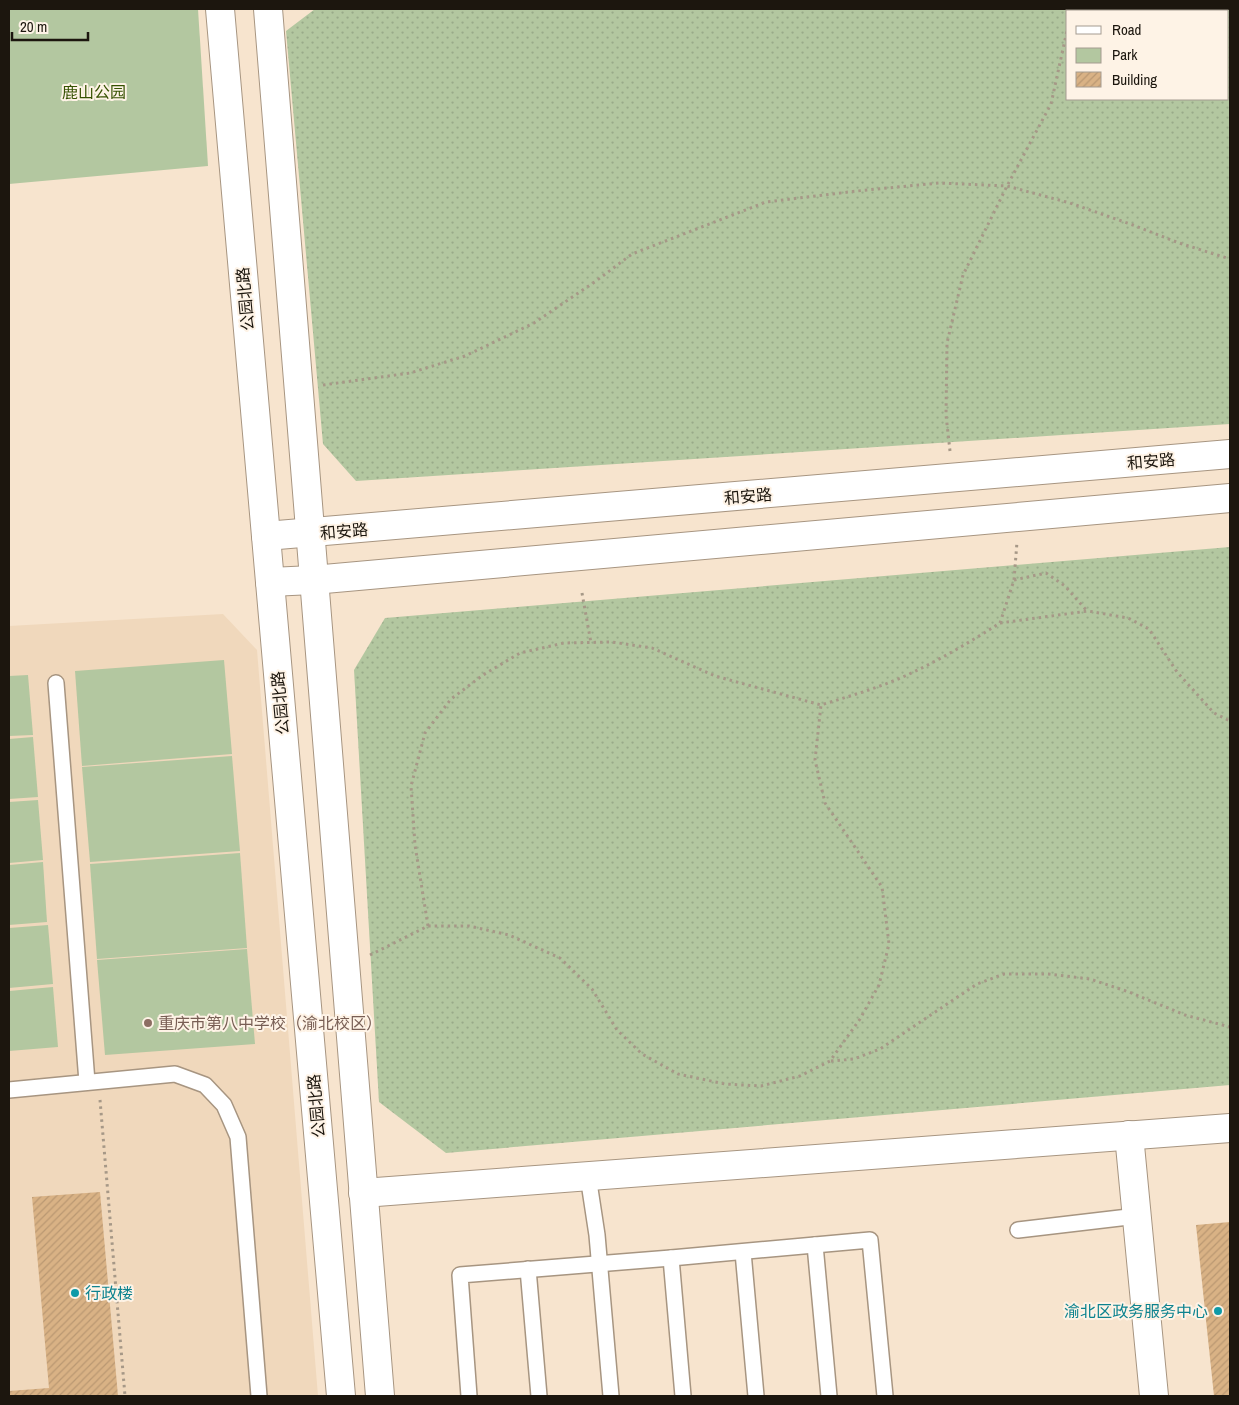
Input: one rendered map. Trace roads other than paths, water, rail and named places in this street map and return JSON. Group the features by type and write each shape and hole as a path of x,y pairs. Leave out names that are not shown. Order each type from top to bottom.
{"main road":[{"name":"公园北路","path":"220,9 341,1396"},
{"path":"268,9 380,1396"},
{"name":"和安路","path":"266,536 309,534 1230,454"},
{"path":"270,582 313,580 1230,498"},
{"path":"363,1193 1230,1128"},
{"path":"1129,1135 1154,1396"}],"lane":[{"path":"56,683 92,1082"},
{"path":"9,1090 175,1074 205,1085 224,1105 238,1137 259,1396"},
{"path":"588,1176 597,1235 611,1396"},
{"path":"1018,1230 1137,1216"},
{"path":"469,1396 460,1275 870,1240 885,1396"},
{"path":"815,1245 829,1396"},
{"path":"743,1252 756,1396"},
{"path":"671,1258 684,1396"},
{"path":"528,1269 539,1396"}],"place":[{"name":"重庆市第八中学校（渝北校区）","path":"148,1023"},
{"name":"行政楼","path":"75,1293"},
{"name":"渝北区政务服务中心","path":"1218,1311"}],"park label":[{"name":"鹿山公园","path":"94,92"}]}
